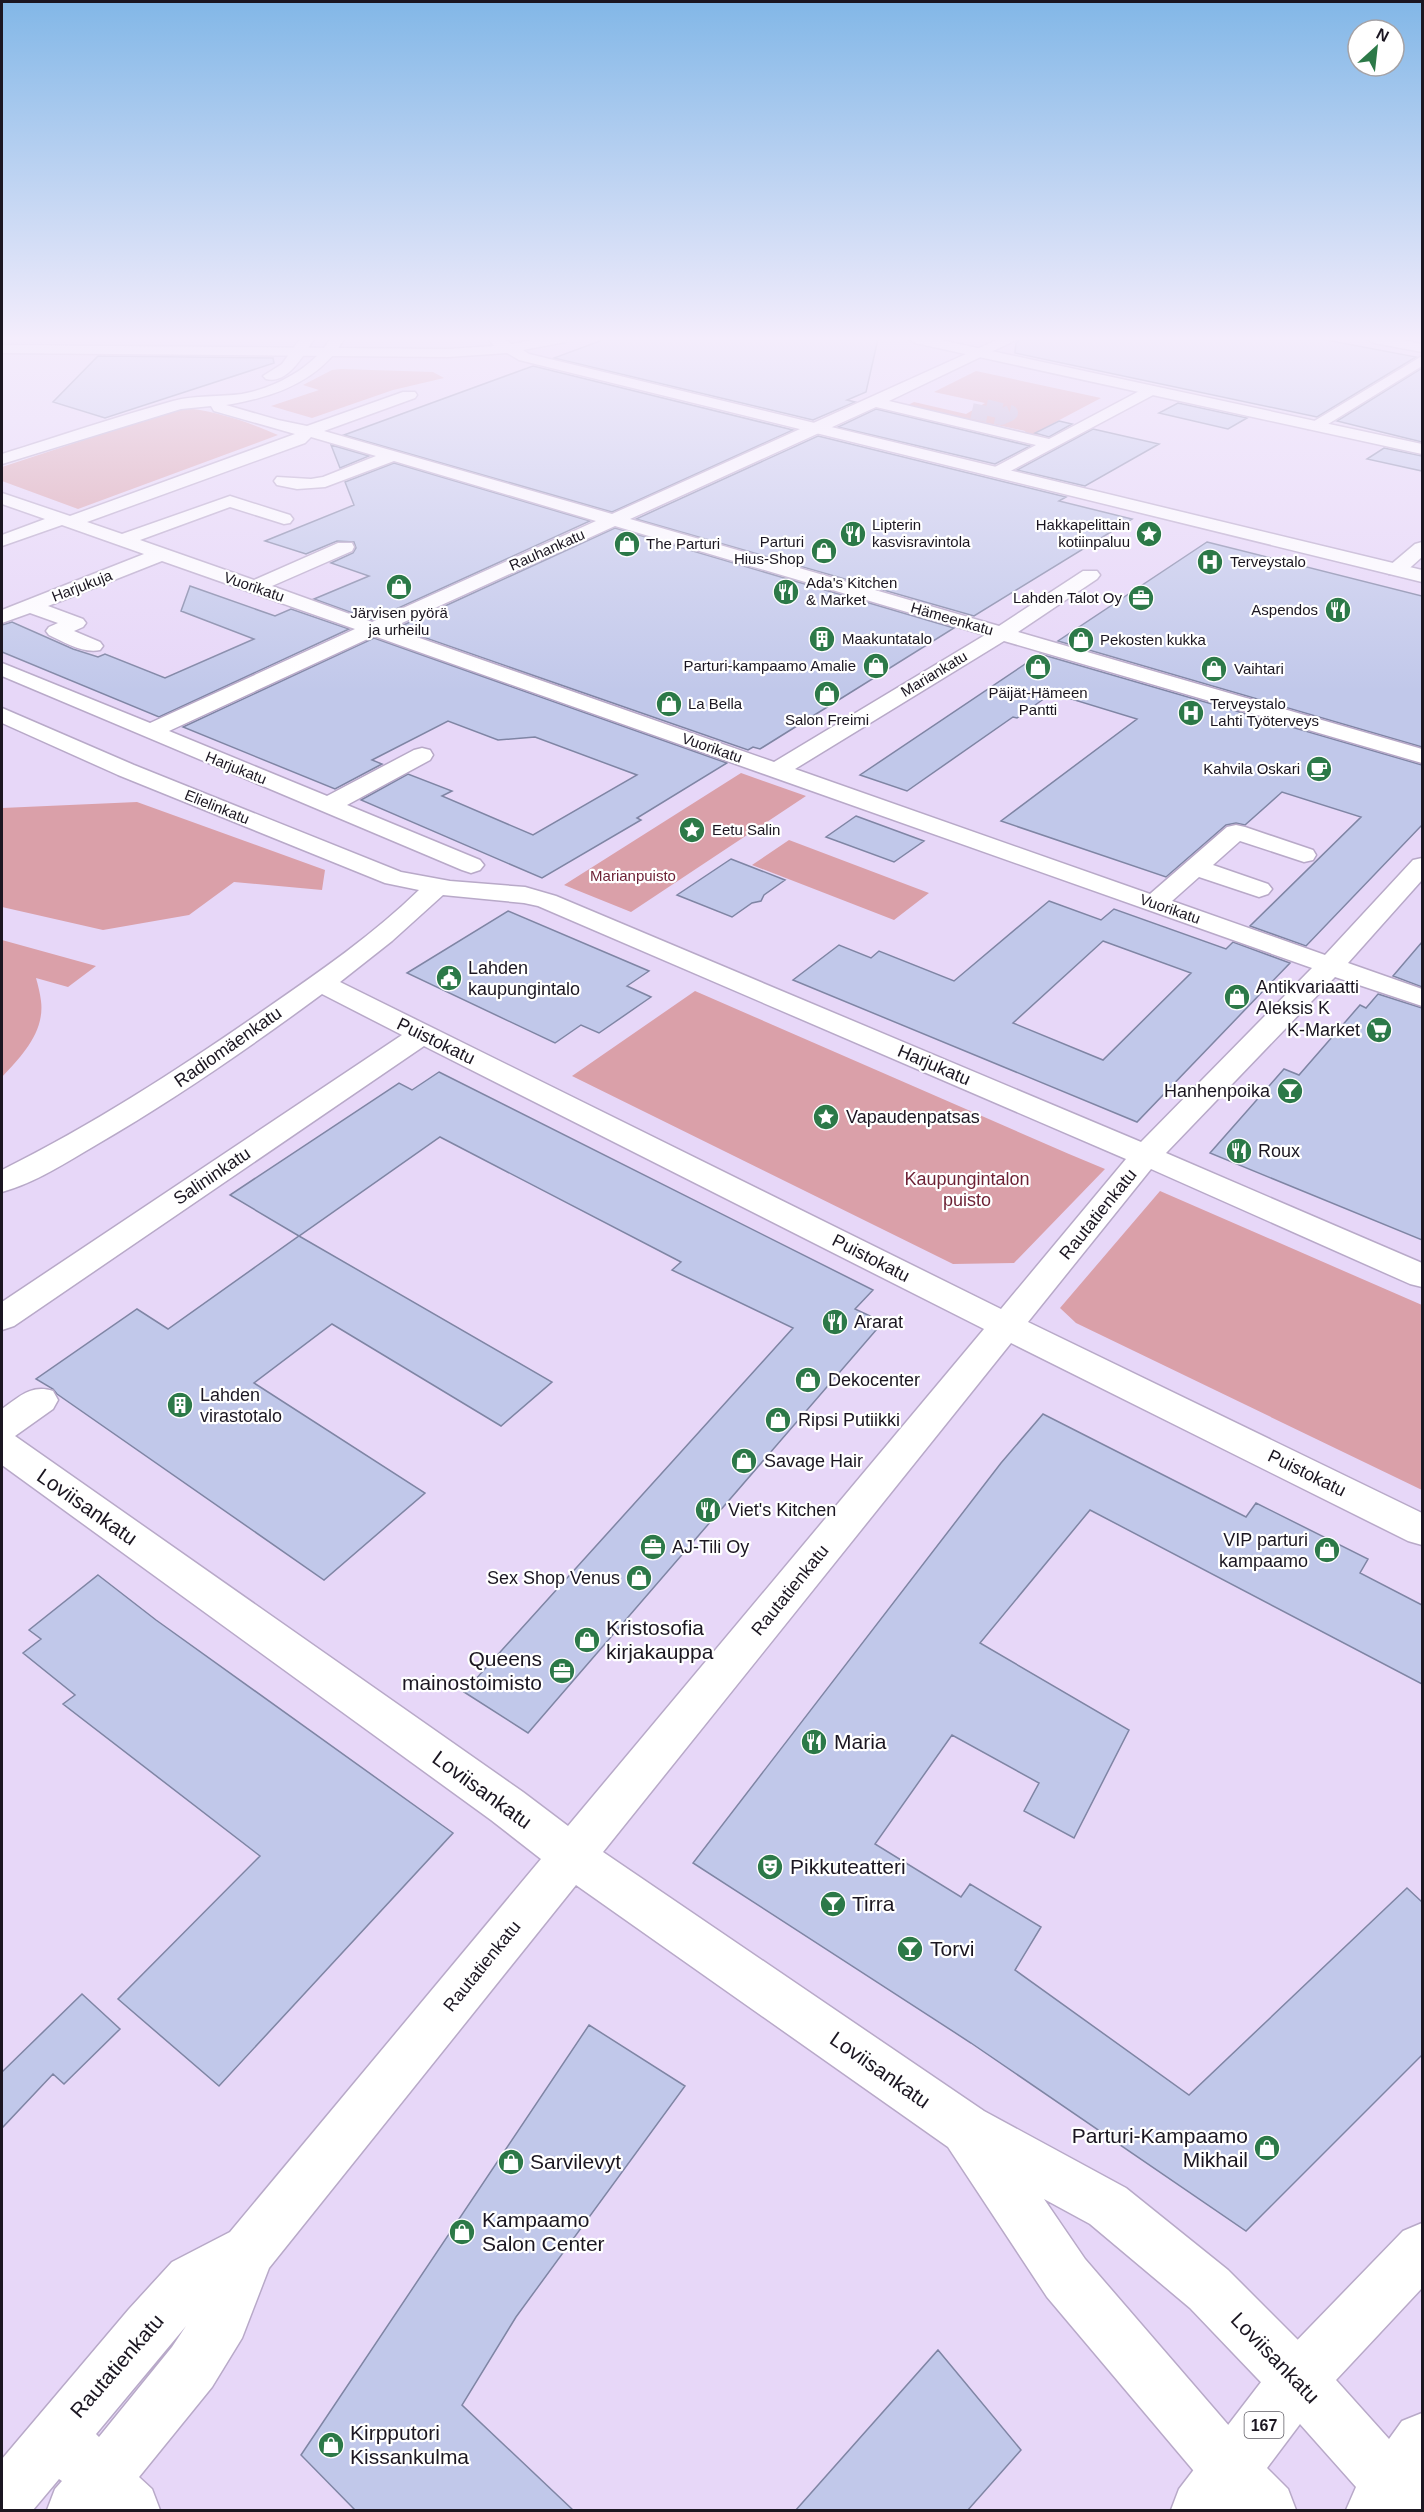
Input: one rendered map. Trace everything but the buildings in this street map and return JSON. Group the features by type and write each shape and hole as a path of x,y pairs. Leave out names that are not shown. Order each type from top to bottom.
{"street":[{"path":"2,541 249,456"},
{"path":"283,481 300,485 323,482 391,456"},
{"name":"Hämeenkatu","path":"393,456 1422,756"},
{"name":"Rauhankatu","path":"149,732 371,628 755,456"},
{"path":"934,456 1422,576"},
{"path":"999,472 1028,456"},
{"name":"Vuorikatu","path":"2,498 1422,998"},
{"path":"123,540 230,501 284,519"},
{"path":"254,587 345,547"},
{"path":"1396,570 1422,548"},
{"name":"Harjukuja","path":"2,618 162,554"},
{"name":"Mariankatu","path":"776,771 1001,634 1090,575"},
{"path":"30,606 76,623 56,631 93,646"},
{"name":"Harjukatu","path":"2,669 471,865"},
{"name":"Elielinkatu","path":"2,715 126,771 394,878 437,887"},
{"path":"327,806 422,754"},
{"path":"1155,904 1236,832 1304,855"},
{"name":"Rautatienkatu","path":"103,2500 223,2319 249,2251 1145,1156 1330,966 1422,865"},
{"path":"1196,868 1258,889"},
{"name":"Harjukatu","path":"437,887 525,895 547,901 1422,1276"},
{"name":"Radiomäenkatu","path":"2,1182 58,1155 216,1058 321,983 401,921 437,887"},
{"name":"Puistokatu","path":"321,983 1006,1326 1422,1530"},
{"name":"Salininkatu","path":"2,1318 423,1034"},
{"path":"2,1427 40,1400"},
{"name":"Loviisankatu","path":"2,1446 497,1799 572,1856 966,2129 1108,2206 1209,2289 1401,2486"},
{"name":"Loviisankatu","path":"966,2129 1066,2278 1214,2490 1267,2511"},
{"name":"167","path":"1214,2490 1298,2380 1422,2250"},
{"name":"Rautatienkatu","path":"2,2503 191,2281 249,2251"},
{"path":"57,2436 103,2500"}],"green space":[{"path":"35,456 221,456 78,509 2,481 2,467"},
{"name":"Marianpuisto","path":"741,773 806,796 631,912 564,885"},
{"path":"137,802 325,870 322,890 234,882 189,915 103,930 2,907 2,808"},
{"path":"789,840 929,893 894,920 752,865"},
{"path":"2,940 96,966 68,987 36,978 41,1001 39,1023 30,1043 2,1077"},
{"name":"Kaupungintalon puisto","path":"695,991 1105,1169 1014,1263 953,1264 572,1076"},
{"path":"1160,1191 1422,1305 1422,1490 1076,1323 1060,1308"}],"place":[{"name":"Lipterin kasvisravintola","path":"853,534"},
{"name":"Hakkapelittain kotiinpaluu","path":"1149,534"},
{"name":"The Parturi","path":"627,544"},
{"name":"Parturi Hius-Shop","path":"824,551"},
{"name":"Terveystalo","path":"1210,562"},
{"name":"Järvisen pyörä ja urheilu","path":"399,587"},
{"name":"Ada's Kitchen & Market","path":"786,592"},
{"name":"Lahden Talot Oy","path":"1141,598"},
{"name":"Aspendos","path":"1338,610"},
{"name":"Maakuntatalo","path":"822,639"},
{"name":"Pekosten kukka","path":"1081,640"},
{"name":"Parturi-kampaamo Amalie","path":"876,666"},
{"name":"Päijät-Hämeen Pantti","path":"1038,667"},
{"name":"Vaihtari","path":"1214,669"},
{"name":"Salon Freimi","path":"827,694"},
{"name":"La Bella","path":"669,704"},
{"name":"Terveystalo Lahti Työterveys","path":"1191,713"},
{"name":"Kahvila Oskari","path":"1319,769"},
{"name":"Eetu Salin","path":"692,830"},
{"name":"Lahden kaupungintalo","path":"449,978"},
{"name":"Antikvariaatti Aleksis K","path":"1237,997"},
{"name":"K-Market","path":"1379,1030"},
{"name":"Hanhenpoika","path":"1290,1091"},
{"name":"Vapaudenpatsas","path":"826,1117"},
{"name":"Roux","path":"1239,1151"},
{"name":"Ararat","path":"835,1322"},
{"name":"Dekocenter","path":"808,1380"},
{"name":"Lahden virastotalo","path":"180,1405"},
{"name":"Ripsi Putiikki","path":"778,1420"},
{"name":"Savage Hair","path":"744,1461"},
{"name":"Viet's Kitchen","path":"708,1510"},
{"name":"AJ-Tili Oy","path":"653,1547"},
{"name":"VIP parturi kampaamo","path":"1327,1550"},
{"name":"Sex Shop Venus","path":"639,1578"},
{"name":"Kristosofia kirjakauppa","path":"587,1640"},
{"name":"Queens mainostoimisto","path":"562,1671"},
{"name":"Maria","path":"814,1742"},
{"name":"Pikkuteatteri","path":"770,1867"},
{"name":"Tirra","path":"833,1904"},
{"name":"Torvi","path":"910,1949"},
{"name":"Parturi-Kampaamo Mikhail","path":"1267,2148"},
{"name":"Sarvilevyt","path":"511,2162"},
{"name":"Kampaamo Salon Center","path":"462,2232"},
{"name":"Kirpputori Kissankulma","path":"331,2445"}]}
